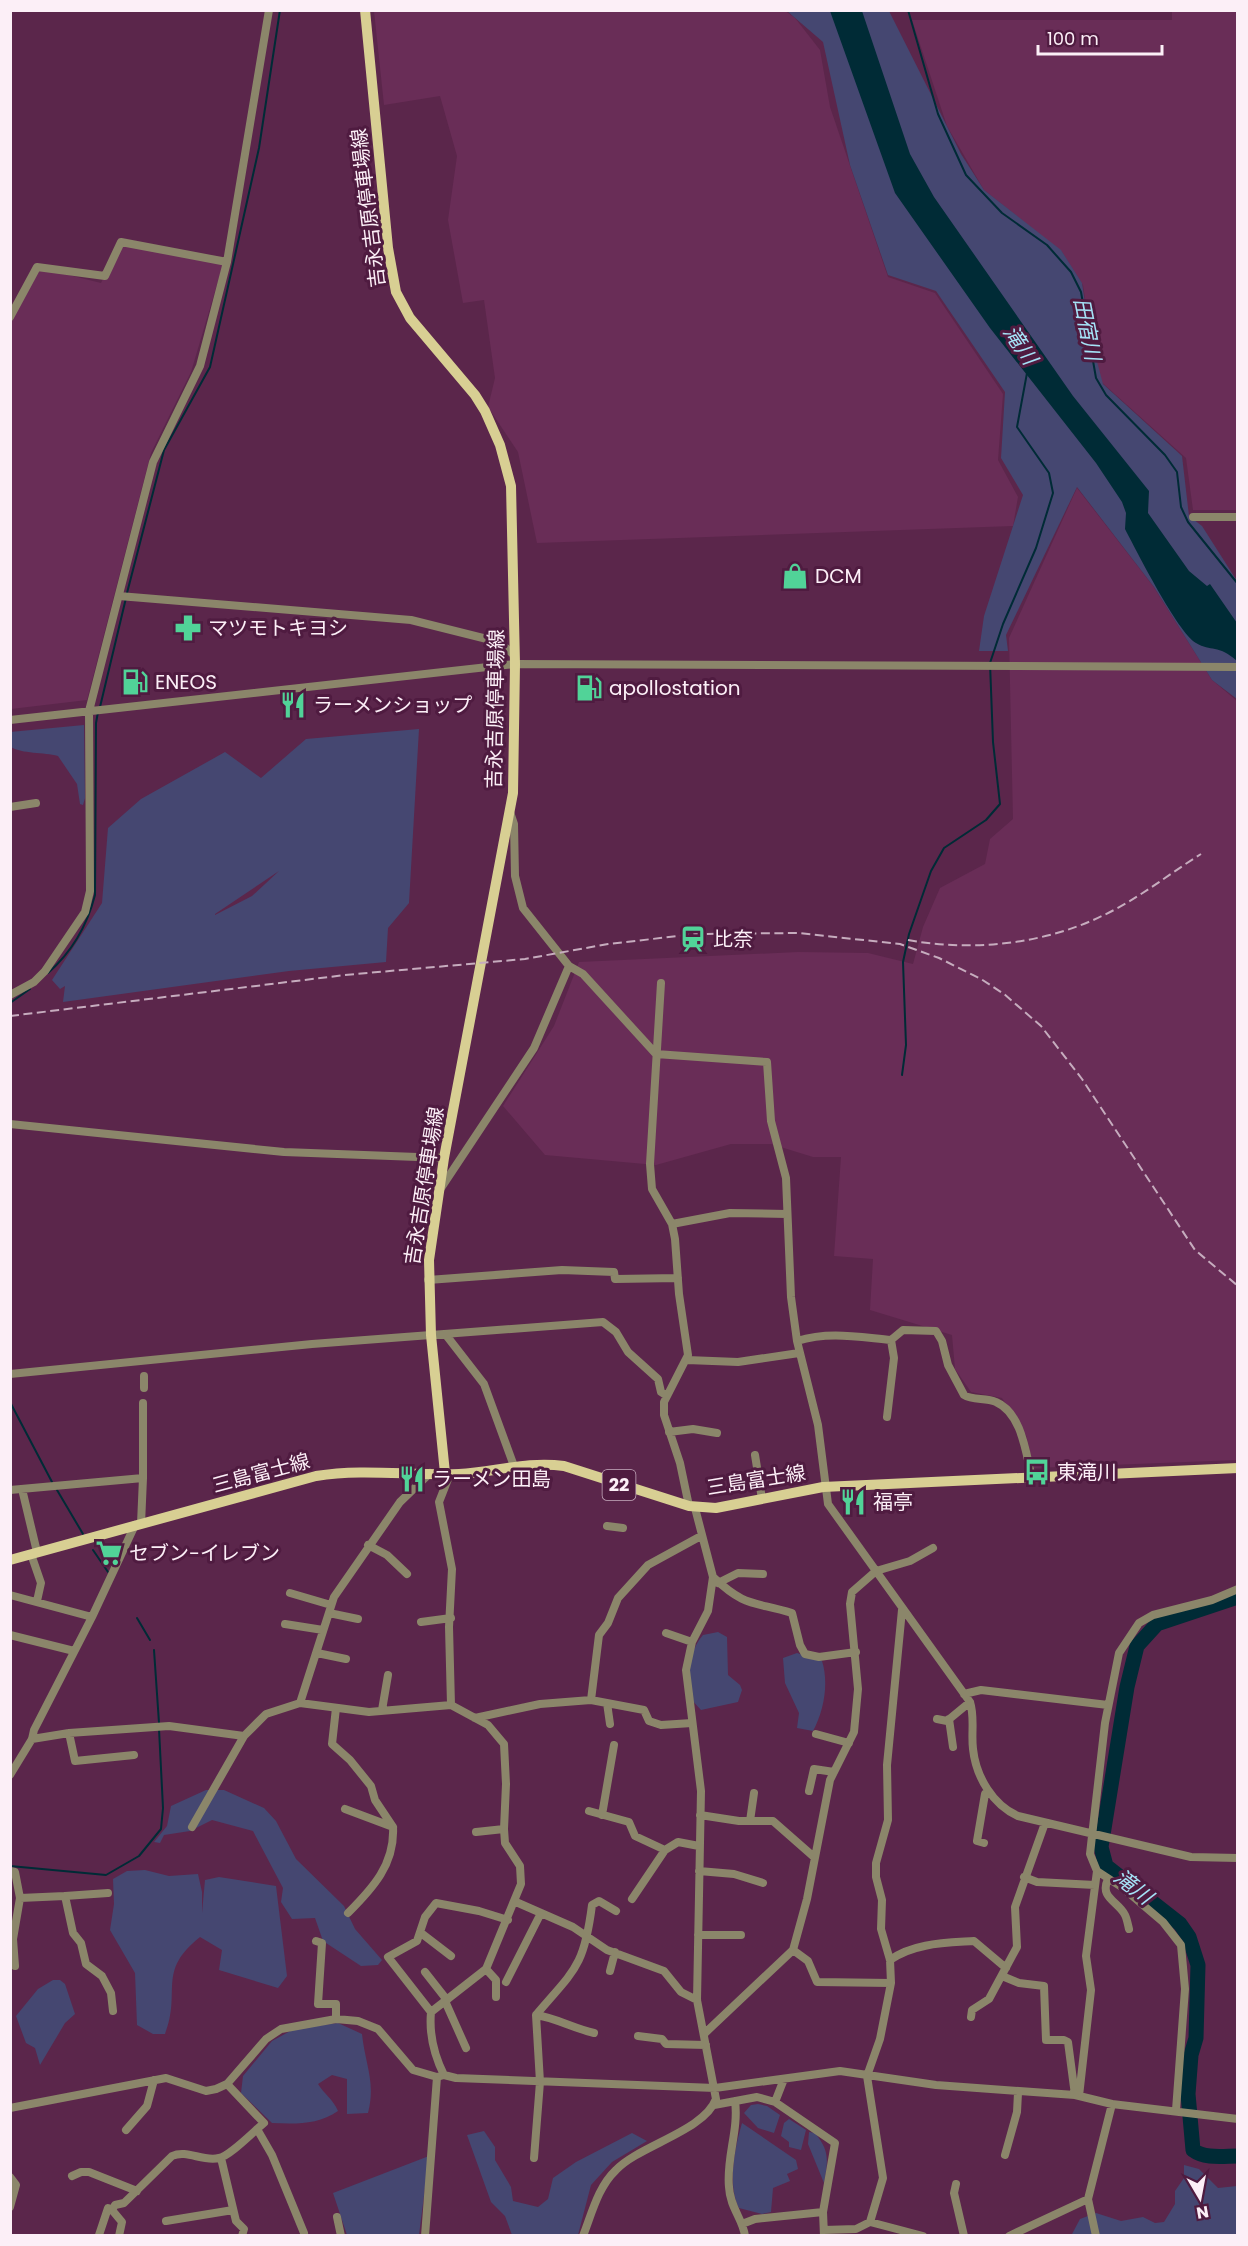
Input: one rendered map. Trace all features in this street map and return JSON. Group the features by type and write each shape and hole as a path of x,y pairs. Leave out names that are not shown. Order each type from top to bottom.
{"main road":[{"name":"吉永吉原停車場線","path":"365,10 388,248 396,292 410,318 475,395 485,411 507,468 513,512 515,761 510,812 444,1158 428,1280 431,1335 448,1474"},
{"name":"三島富士線","path":"10,1560 332,1473 448,1474 546,1464 564,1466 692,1507 716,1508 826,1487 1238,1468"}],"street":[{"path":"10,995 34,982 45,971 85,912 90,891 89,711 153,462 200,366 227,262 269,10"},
{"path":"10,317 38,267 105,276 121,242 227,262"},
{"path":"1192,517 1238,517"},
{"path":"119,596 411,620 499,642 515,659"},
{"path":"10,720 515,659 1238,668"},
{"path":"10,807 36,804"},
{"path":"510,812 514,824 515,876 523,908 569,966 583,974 656,1054 767,1062 771,1121 786,1178 791,1297 797,1341 818,1425 828,1504 970,1702 973,1712 973,1750 977,1770 990,1792 1003,1809 1045,1822 1191,1857 1238,1858"},
{"path":"440,1189 534,1048 569,966"},
{"path":"661,982 650,1164 652,1189 672,1224 687,1360 667,1396 664,1414 669,1432 716,1580 731,1595 747,1603 792,1613 800,1645 805,1653 819,1657 856,1652"},
{"path":"10,1124 284,1152 444,1158"},
{"path":"672,1224 730,1213 787,1214"},
{"path":"428,1280 562,1270 614,1272 615,1279 678,1278"},
{"path":"10,1374 144,1368 431,1335 603,1322 616,1332 628,1352 658,1379 661,1392 667,1396"},
{"path":"797,1341 810,1337 846,1334 891,1340 903,1330 936,1332 942,1341 948,1365 963,1395 995,1401 1006,1408 1022,1437 1032,1478"},
{"path":"446,1335 484,1384 514,1466"},
{"path":"887,1417 894,1358 891,1340"},
{"path":"687,1360 738,1362 799,1353"},
{"path":"144,1368 144,1388"},
{"path":"10,1775 32,1739 34,1730 138,1525 143,1478 143,1403"},
{"path":"669,1432 693,1429 717,1433"},
{"path":"755,1455 762,1499"},
{"path":"300,1702 339,1588 400,1502 431,1473"},
{"path":"448,1474 439,1502 452,1569 451,1705"},
{"path":"10,1490 143,1478"},
{"path":"22,1489 40,1583 37,1601"},
{"path":"608,1526 623,1528"},
{"path":"591,1700 599,1635 608,1623 618,1598 648,1565 701,1536"},
{"path":"368,1545 387,1555 407,1574"},
{"path":"704,2034 793,1950 807,1899 814,1857 834,1772 854,1732 858,1689 850,1604 852,1592 876,1571 910,1561 933,1548"},
{"path":"716,1580 738,1573 763,1574"},
{"path":"714,2105 715,2088 697,2000 701,1791 686,1670 692,1642 708,1611 716,1580"},
{"path":"1176,2110 1185,1989 1181,1945 1177,1936 1163,1922 1123,1888 1097,1870 1090,1854 1092,1833 1108,1705 1119,1653 1139,1623 1153,1615 1212,1600 1238,1589"},
{"path":"290,1593 358,1619"},
{"path":"10,1594 92,1617"},
{"path":"870,2222 883,2178 867,2076 879,2039 891,1983 890,1960 881,1929 882,1900 876,1877 876,1863 888,1820 887,1765 902,1610"},
{"path":"421,1622 451,1618"},
{"path":"285,1624 323,1630"},
{"path":"666,1633 692,1642"},
{"path":"10,1635 74,1651"},
{"path":"317,1653 346,1659"},
{"path":"382,1710 388,1675"},
{"path":"964,1694 981,1690 1108,1705"},
{"path":"474,1719 540,1704 591,1700 644,1710 649,1721 661,1725 692,1723"},
{"path":"192,1827 244,1736 266,1714 300,1702 336,1708 382,1710 451,1705 488,1725 504,1744 505,1843 520,1866 521,1884 516,1902 486,1969 430,2012"},
{"path":"937,1719 950,1719 970,1702"},
{"path":"607,1703 610,1724"},
{"path":"336,1708 332,1744 350,1760 371,1786 375,1800 393,1827 394,1843 386,1869 372,1888 348,1913"},
{"path":"950,1719 953,1747"},
{"path":"32,1739 69,1733 159,1727 244,1736"},
{"path":"69,1733 75,1761 134,1755"},
{"path":"816,1734 849,1743"},
{"path":"602,1815 614,1745"},
{"path":"809,1791 814,1769 834,1772"},
{"path":"750,1821 754,1793"},
{"path":"984,1842 977,1841 985,1794"},
{"path":"345,1809 393,1827"},
{"path":"589,1811 629,1822 635,1836 666,1850"},
{"path":"700,1815 750,1821 773,1821 814,1857"},
{"path":"971,2017 972,2010 989,1999 1017,1947 1015,1907 1045,1822"},
{"path":"476,1832 504,1829"},
{"path":"632,1899 666,1850 678,1842 699,1846"},
{"path":"1077,2096 1091,1990 1086,1956 1097,1870"},
{"path":"10,1871 15,1872 20,1898 13,1939 15,1965"},
{"path":"699,1871 734,1874 763,1882"},
{"path":"1024,1877 1037,1882 1095,1885"},
{"path":"1108,1879 1107,1898 1125,1914 1129,1929"},
{"path":"20,1898 108,1893"},
{"path":"65,1896 73,1933 81,1943 86,1964 102,1976 111,1994 114,2011"},
{"path":"534,2158 540,2082 536,2015 567,1981 580,1962 595,1902 599,1901 616,1911"},
{"path":"516,1902 573,1927 615,1952 664,1971 681,1992 697,2000"},
{"path":"425,2235 441,2076 430,2027 430,2012 388,1957 417,1941 425,1917 436,1903 479,1911 508,1920"},
{"path":"506,1982 541,1913"},
{"path":"421,1934 451,1956"},
{"path":"698,1935 741,1935"},
{"path":"316,1941 322,1943 318,2004 336,2004 336,2019"},
{"path":"890,1960 902,1952 935,1943 974,1941 1004,1972 1019,1983 1044,1986 1046,2040 1068,2042 1077,2096"},
{"path":"793,1950 808,1961 817,1982 891,1983"},
{"path":"610,1971 615,1952"},
{"path":"486,1969 496,1980 496,1997"},
{"path":"425,1972 446,2001 466,2048"},
{"path":"536,2015 555,2017 566,2026 594,2033"},
{"path":"10,2108 166,2078 206,2091 227,2084 266,2039 281,2029 336,2019 358,2021 378,2029 414,2070 456,2078 715,2088 840,2071 1018,2093 1077,2096 1112,2104 1238,2119"},
{"path":"638,2036 662,2039 666,2044 706,2045"},
{"path":"775,2102 784,2079"},
{"path":"126,2130 147,2106 154,2080"},
{"path":"112,2210 115,2205 124,2203 172,2156 180,2152 207,2159 221,2158 264,2123 227,2084"},
{"path":"1005,2155 1017,2112 1018,2093"},
{"path":"583,2235 604,2184 616,2169 695,2122 714,2105 757,2097 775,2102 835,2144 823,2212 824,2233 856,2229 870,2222 923,2235"},
{"path":"735,2101 736,2125 728,2185 734,2212 742,2224 745,2235"},
{"path":"1096,2235 1088,2199 1112,2104"},
{"path":"257,2129 272,2155 304,2233"},
{"path":"221,2158 236,2221 244,2229 242,2235"},
{"path":"72,2176 81,2172 89,2172 104,2176 137,2191"},
{"path":"10,2177 16,2185 10,2207"},
{"path":"956,2184 954,2193 964,2235"},
{"path":"1009,2235 1015,2235 1088,2199"},
{"path":"99,2235 108,2208 122,2222 119,2235"},
{"path":"166,2221 233,2210"},
{"path":"742,2224 755,2219 823,2212"},
{"path":"337,2217 340,2235"}],"shaded area":[{"path":"784,10 795,18 820,50 830,107 888,277 935,293 1003,394 998,460 1018,497 1013,526 537,543 518,452 488,407 495,378 484,300 463,303 448,220 457,156 440,96 384,105 374,11"},
{"path":"787,11 889,11 961,154 984,190 1061,250 1082,283 1090,335 1103,384 1182,456 1189,516 1202,526 1237,581 1237,699 1212,680 1154,587 1077,487 1006,635 1008,651 979,651 984,616 1023,495 1001,458 1005,392 936,291 888,275 850,165 823,42"},
{"path":"1172,11 1237,11 1237,510 1193,510 1186,458 1097,378 1083,285 1062,252 984,190 947,126 912,20 1172,20"},
{"path":"121,242 224,261 191,372 151,453 87,700 11,709 11,317 37,267 101,283"},
{"path":"1077,488 1153,586 1212,680 1237,701 1237,1460 1034,1468 1026,1435 1002,1398 971,1392 955,1369 952,1335 870,1310 873,1259 834,1256 841,1157 813,1157 771,1144 731,1144 656,1165 545,1155 503,1106 554,1026 579,962 798,952 868,953 913,964 923,927 940,888 985,864 990,839 1013,819 1009,638"},
{"path":"84,725 85,798 83,805 80,804 77,784 58,756 21,751 11,747 10,732"},
{"path":"419,729 409,903 388,928 386,962 289,971 63,1002 65,986 60,989 52,980 102,903 108,828 141,799 225,752 261,778 306,739","holes":["279,871 252,896 215,915"]},
{"path":"718,1632 727,1637 728,1675 740,1685 742,1690 738,1702 701,1710 690,1698 689,1673 692,1657 703,1635"},
{"path":"797,1653 822,1661 824,1670 824,1697 813,1731 797,1728 799,1713 785,1683 783,1658"},
{"path":"206,1790 224,1790 264,1808 276,1821 296,1859 344,1906 355,1929 382,1960 378,1965 361,1966 323,1941 315,1918 292,1919 281,1902 283,1888 253,1831 212,1820 190,1831 164,1835 160,1843 154,1842 167,1826 171,1806"},
{"path":"145,1870 169,1876 198,1874 202,1892 202,1913 205,1880 219,1877 276,1886 287,1976 278,1988 219,1970 222,1950 200,1937 178,1961 174,1972 170,2019 165,2034 153,2034 137,2025 135,1973 110,1930 114,1904 113,1879 127,1871"},
{"path":"53,1980 60,1980 65,1984 75,2014 65,2023 40,2065 35,2048 26,2043 16,2016 38,1989"},
{"path":"338,2023 362,2034 371,2092 368,2113 347,2114 347,2079 332,2075 318,2084 338,2111 314,2121 272,2123 241,2093 243,2076 272,2041 294,2029"},
{"path":"751,2105 767,2106 780,2115 774,2133 758,2128 744,2113"},
{"path":"789,2119 806,2130 801,2150 789,2147 789,2142 781,2136 784,2123"},
{"path":"742,2123 796,2160 798,2169 787,2174 790,2181 773,2188 771,2212 762,2214 739,2208 735,2199 733,2166"},
{"path":"484,2131 495,2147 495,2160 511,2187 513,2201 538,2207 548,2199 553,2178 576,2162 632,2133 647,2141 612,2162 591,2185 578,2235 512,2235 505,2216 491,2202 467,2135"},
{"path":"809,2132 815,2133 820,2139 827,2156 824,2183 808,2144"},
{"path":"429,2156 419,2235 347,2235 333,2193"},
{"path":"1184,2165 1199,2169 1218,2188 1237,2186 1237,2235 1071,2236 1080,2219 1096,2213 1121,2221 1143,2217 1155,2223 1164,2222 1175,2204 1175,2191 1184,2178"}],"water":[{"path":"830,11 862,11 910,154 934,197 1073,396 1149,491 1148,513 1189,571 1207,586 1210,584 1237,623 1237,661 1225,652 1196,643 1179,624 1125,529 1126,513 1122,502 1096,463 990,328 895,193"}],"waterway":[{"path":"127,593 164,450 210,367 259,148 280,10"},
{"name":"田宿川","path":"908,10 938,114 966,175 1002,213 1047,245 1071,272 1081,292 1096,378 1106,395 1165,455 1177,472 1181,507 1188,522 1238,584"},
{"path":"902,1075 906,1045 903,962 909,934 931,871 944,848 986,820 1000,804 993,742 990,663 1003,624 1036,548 1053,493 1049,473 1017,427 1027,373"},
{"path":"100,707 126,598"},
{"path":"48,973 78,938 95,895 96,723 98,712"},
{"path":"10,1003 30,989"},
{"path":"10,1402 52,1482"},
{"path":"57,1490 83,1534"},
{"path":"93,1550 108,1572"},
{"name":"滝川","path":"1238,1597 1157,1624 1137,1646 1127,1687 1101,1847 1106,1866 1180,1924 1189,1937 1198,1965 1196,2038 1191,2055 1188,2094 1193,2150 1209,2156 1238,2156"},
{"path":"137,1618 150,1640"},
{"path":"154,1650 159,1723"},
{"path":"10,1866 106,1875 139,1856 161,1829 163,1808 159,1729"}],"railway":[{"path":"908,940 933,944 983,945 1008,943 1058,933 1117,909 1201,854"},
{"path":"10,1016 345,975 525,959 608,944 696,934 798,933 900,944 939,958 981,979 1004,994 1041,1026 1082,1079 1195,1250 1238,1286"}],"place":[{"name":"DCM","path":"795,576"},
{"name":"マツモトキヨシ","path":"188,628"},
{"name":"ENEOS","path":"135,682"},
{"name":"apollostation","path":"589,688"},
{"name":"ラーメンショップ","path":"293,705"},
{"name":"比奈","path":"693,939"},
{"name":"東滝川","path":"1037,1472"},
{"name":"ラーメン田島","path":"412,1479"},
{"name":"福亭","path":"853,1502"},
{"name":"セブン-イレブン","path":"109,1553"}]}
